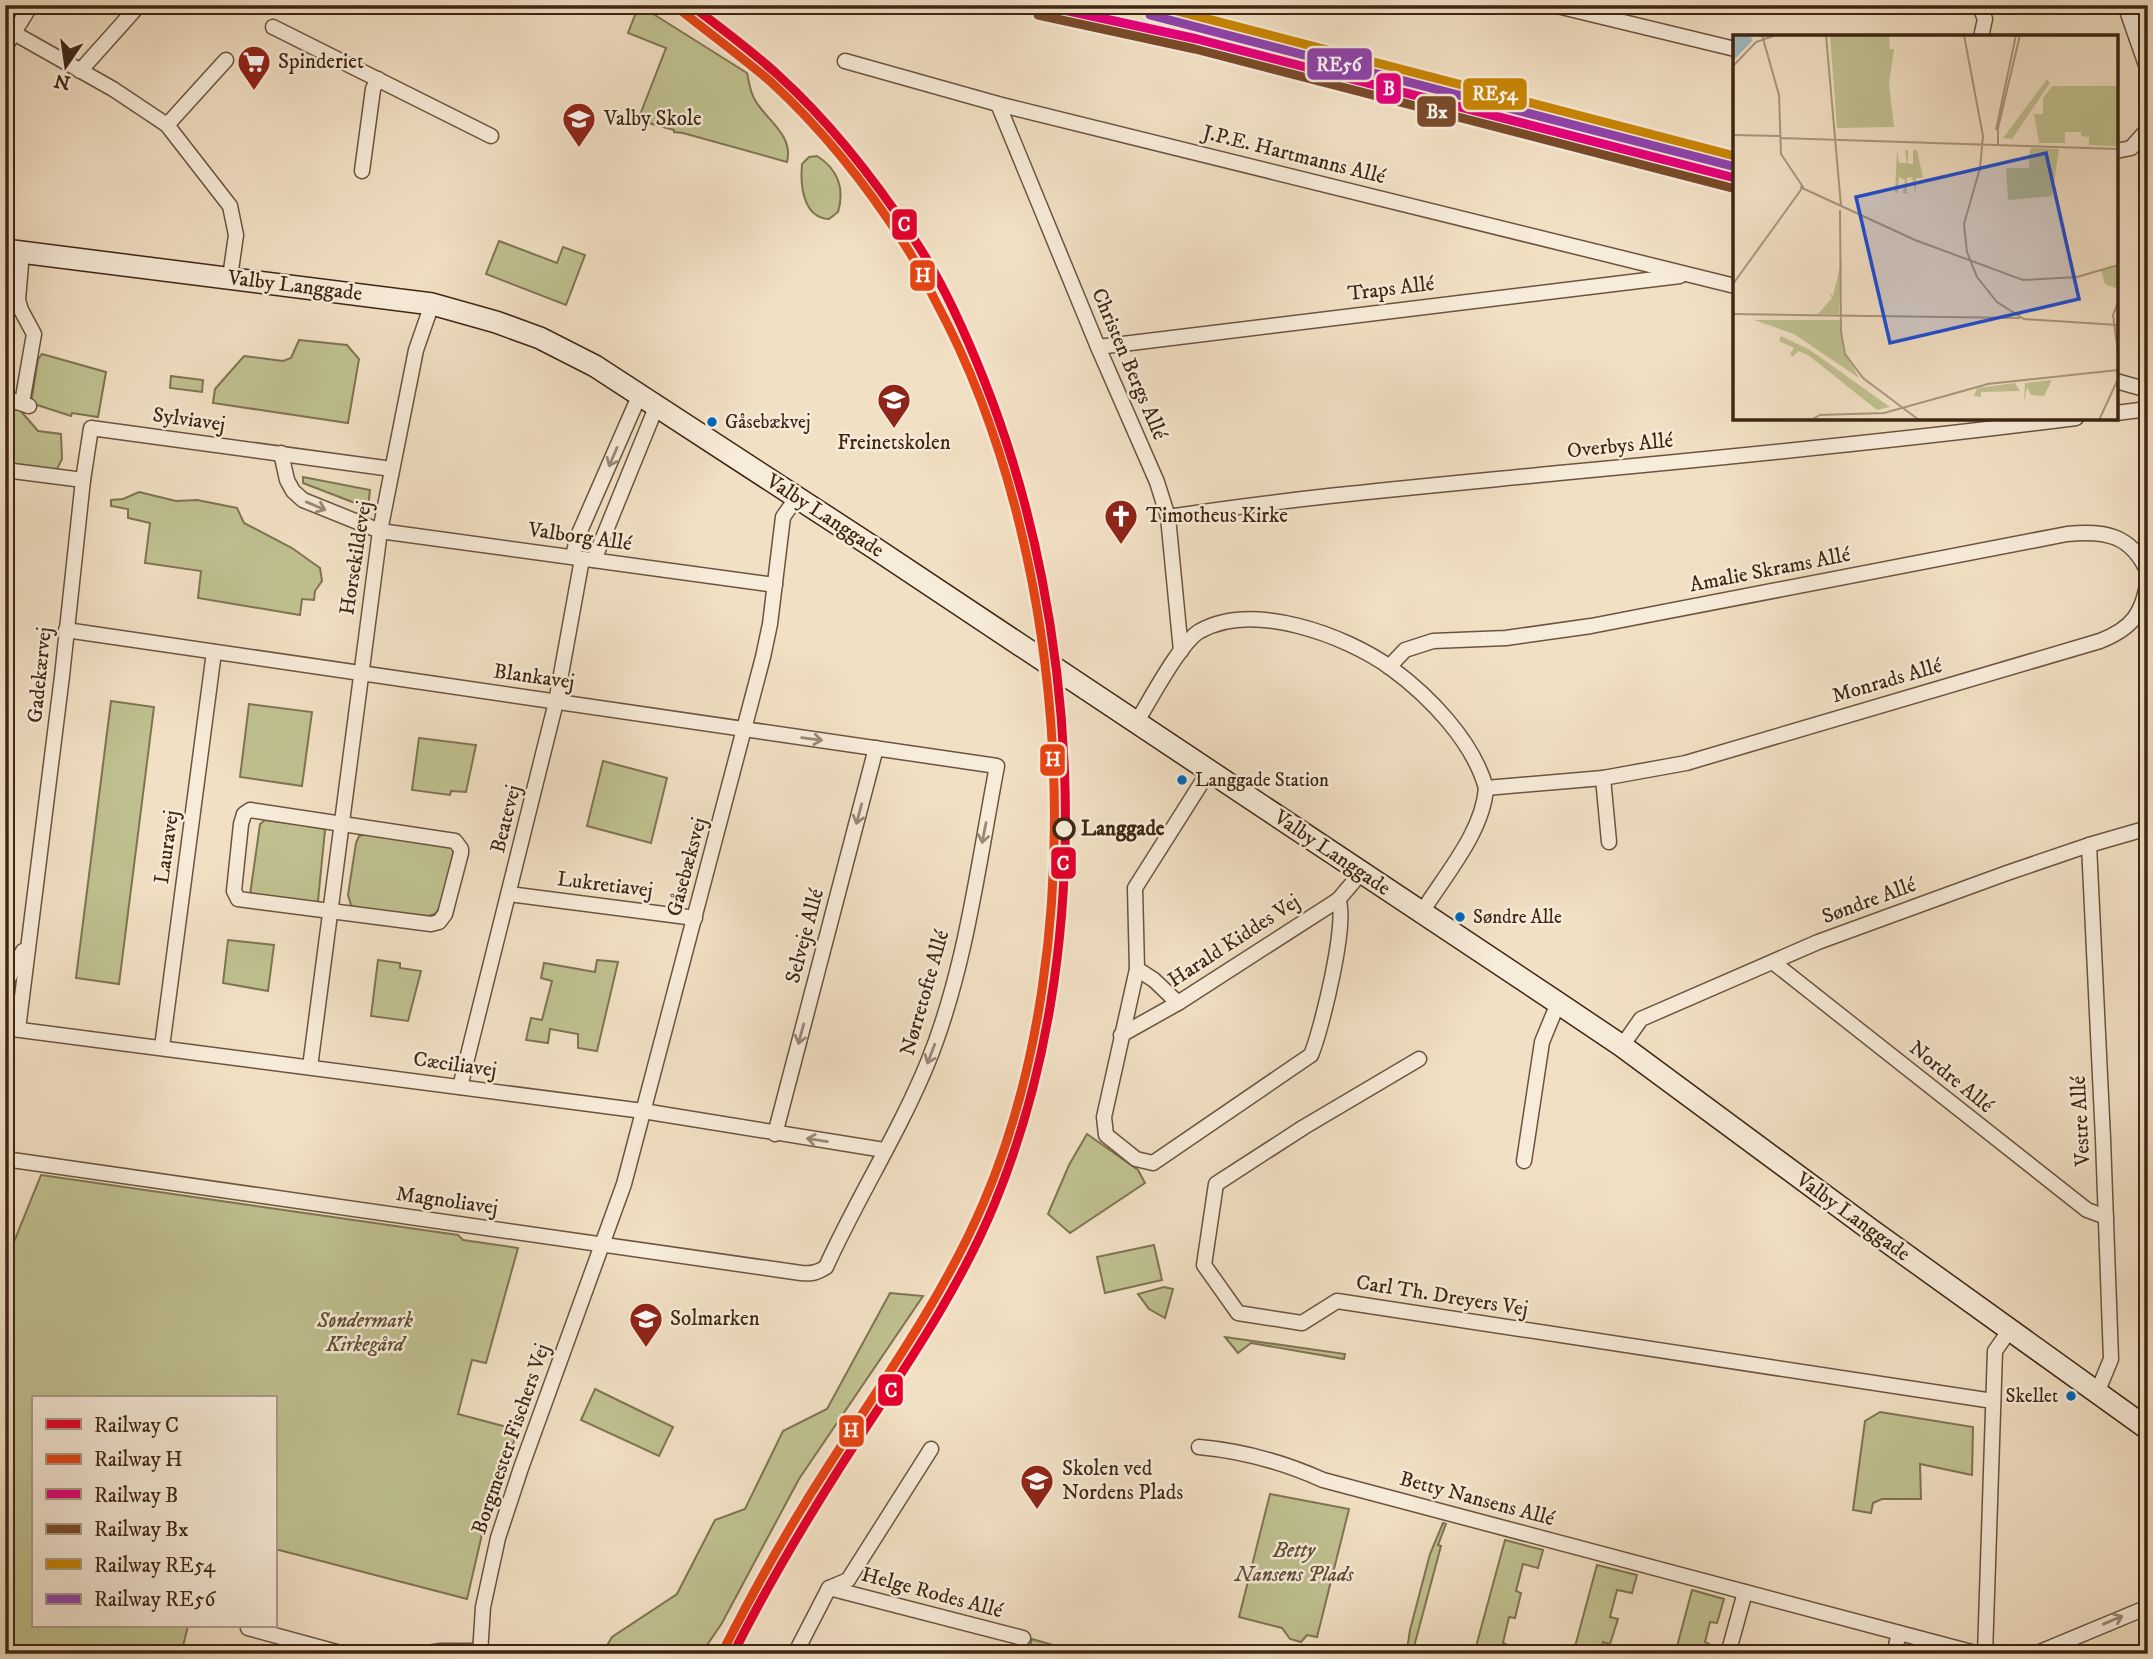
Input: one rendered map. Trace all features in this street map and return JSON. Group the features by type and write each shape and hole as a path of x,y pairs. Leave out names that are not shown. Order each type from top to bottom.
{"street":[{"path":"5,47 9,31 32,5"},
{"path":"80,71 139,5"},
{"path":"1553,5 1733,49"},
{"path":"1979,5 1985,19 1981,35"},
{"path":"2148,9 2128,11 2148,71"},
{"path":"273,27 491,136"},
{"path":"9,31 167,125 230,206 236,235 230,277"},
{"path":"167,125 226,60"},
{"name":"J.P.E. Hartmanns Allé","path":"845,61 998,104 1733,286"},
{"path":"362,171 373,89 378,79"},
{"name":"Christen Bergs Allé","path":"998,104 1157,482 1168,517 1181,651"},
{"path":"2118,151 2131,148 2146,135"},
{"path":"5,398 26,404 34,334 21,310 14,251"},
{"name":"Valby Langgade","path":"14,251 432,304 496,322 565,349 797,497 1622,1046 2009,1331 2148,1429"},
{"name":"Traps Allé","path":"1098,346 1690,275"},
{"name":"Horsekildevej","path":"310,1067 380,531 416,350 432,304"},
{"path":"2118,382 2148,390"},
{"name":"Beatevej","path":"583,559 577,538 648,400"},
{"name":"Beatevej","path":"460,1087 556,702 583,559 648,400"},
{"path":"2118,413 2148,409"},
{"name":"Overbys Allé","path":"1168,517 1255,503 1390,488 1749,455 2058,420"},
{"name":"Sylviavej","path":"91,428 391,469"},
{"name":"Gadekærvej","path":"12,1028 23,988 91,428"},
{"path":"281,453 287,480 293,491 303,500 380,531"},
{"path":"5,470 83,480"},
{"name":"Gåsebæksvej","path":"603,1245 624,1184 767,642 783,517 797,497"},
{"name":"Valborg Allé","path":"380,531 775,585"},
{"name":"Amalie Skrams Allé","path":"1389,667 1405,650 1433,641 1506,638 1591,626 2067,534 2094,531 2123,541 2141,557 2148,573"},
{"name":"Monrads Allé","path":"1486,788 1603,778 1686,763 2100,641 2116,635 2139,613 2148,579"},
{"path":"1136,723 1181,651 1197,632 1222,621 1268,619 1301,627 1330,637 1389,667 1408,682 1464,744 1483,775 1486,788 1485,806 1479,823 1422,912"},
{"name":"Blankavej","path":"66,631 997,766"},
{"name":"Lauravej","path":"162,1047 214,652"},
{"name":"Selveje Allé","path":"775,1134 876,748"},
{"name":"Nørretofte Allé","path":"850,1217 928,1063 943,1020 958,967 997,766"},
{"path":"1209,771 1135,888 1137,969 1104,1117 1106,1135 1136,1159 1153,1163 1311,1055 1319,1036 1341,929 1342,906 1338,900"},
{"path":"1603,778 1609,842"},
{"path":"250,810 342,823 450,838 458,844 461,853 445,914 435,924 243,901 235,897 244,814 250,810"},
{"name":"Søndre Allé","path":"1622,1046 1641,1019 1831,937 2089,845 2148,828"},
{"name":"Vestre Allé","path":"2089,845 2111,1359 2097,1393"},
{"name":"Harald Kiddes Vej","path":"1121,1035 1178,1003 1338,900 1361,873"},
{"name":"Lukretiavej","path":"509,894 695,918"},
{"name":"Gadekærvej","path":"23,988 5,985 22,954 29,926"},
{"name":"Nordre Allé","path":"1774,963 2087,1210 2106,1217"},
{"path":"1137,969 1154,980 1178,1003"},
{"path":"1524,1161 1542,1042 1558,1003"},
{"name":"Cæciliavej","path":"12,1028 643,1111 884,1150"},
{"name":"Carl Th. Dreyers Vej","path":"1419,1059 1391,1068 1216,1184 1204,1265 1238,1313 1303,1323 1337,1301 1993,1401"},
{"name":"Magnoliavej","path":"5,1159 813,1274 826,1268 850,1217"},
{"name":"Borgmester Fischers Vej","path":"421,1654 441,1651 480,1653 483,1607 498,1538 603,1245"},
{"path":"1985,1654 1995,1351 2009,1331"},
{"name":"Betty Nansens Allé","path":"1199,1447 1235,1450 1290,1465 1323,1480 1979,1654"},
{"path":"795,1654 830,1588 848,1580 930,1449"},
{"name":"Helge Rodes Allé","path":"830,1588 1023,1638"},
{"path":"1728,1654 1745,1592"},
{"path":"2035,1654 2148,1607"},
{"path":"248,1628 311,1650 344,1654"},
{"path":"1894,1654 1899,1633"}],"green space":[{"path":"639,5 747,73 755,100 783,136 788,152 787,162 638,120 666,48 628,33"},
{"path":"817,156 835,173 840,188 838,212 829,219 814,213 803,190 802,164 809,157"},
{"path":"499,241 557,263 563,247 585,255 566,305 486,274"},
{"path":"299,340 347,345 359,359 348,423 213,403 215,389 244,356 283,361 291,358"},
{"path":"42,354 106,372 98,417 72,413 71,416 31,403 38,359"},
{"path":"171,376 203,380 202,392 170,388"},
{"path":"5,409 20,410 38,431 61,434 62,459 56,471 5,465"},
{"path":"303,477 370,490 368,508 303,483"},
{"path":"139,492 176,501 197,500 237,508 244,523 292,548 320,568 322,581 315,591 314,600 302,599 300,615 198,598 201,571 145,563 150,523 128,518 128,509 111,506 111,500 123,499"},
{"path":"111,701 154,707 119,984 76,978"},
{"path":"249,704 312,712 302,786 240,777"},
{"path":"419,738 476,745 466,792 451,791 450,795 412,790"},
{"path":"603,761 667,778 651,843 587,826"},
{"path":"265,820 321,827 325,830 316,903 250,895 260,824"},
{"path":"366,834 453,848 440,908 435,914 428,916 356,908 351,905 348,895 356,843 359,836"},
{"path":"228,940 274,945 268,991 223,983"},
{"path":"378,960 400,963 400,968 421,971 408,1021 371,1016"},
{"path":"597,960 618,962 597,1051 578,1048 578,1034 550,1029 548,1043 526,1040 531,1018 542,1020 552,981 541,978 544,963 595,972"},
{"path":"1087,1134 1138,1170 1145,1183 1070,1233 1048,1214 1069,1165"},
{"name":"Søndermark Kirkegård","path":"41,1175 458,1235 463,1240 518,1248 486,1363 472,1360 458,1414 518,1430 483,1530 467,1599 276,1549 276,1396 32,1396 32,1628 188,1628 181,1654 5,1654 5,1264"},
{"path":"1154,1245 1162,1280 1105,1293 1097,1257"},
{"path":"1164,1287 1173,1289 1165,1318 1149,1309 1138,1294"},
{"path":"890,1293 923,1296 799,1479 722,1623 701,1654 602,1654 612,1637 677,1594 715,1520 745,1509 783,1431 827,1409"},
{"path":"1225,1337 1345,1354 1344,1359 1251,1343 1238,1353"},
{"path":"595,1389 673,1427 659,1456 581,1420"},
{"path":"1880,1412 1973,1427 1972,1475 1920,1464 1921,1499 1882,1499 1873,1503 1871,1513 1853,1510 1865,1421"},
{"name":"Betty Nansens Plads","path":"1270,1494 1349,1509 1317,1637 1307,1635 1301,1642 1290,1639 1282,1628 1239,1617"},
{"path":"1443,1523 1446,1524 1438,1545 1441,1546 1412,1654 1398,1654 1398,1649 1407,1650 1430,1554"},
{"path":"1505,1540 1543,1550 1538,1568 1523,1564 1516,1591 1521,1593 1515,1618 1509,1617 1503,1643 1508,1645 1506,1654 1474,1654"},
{"path":"1597,1565 1637,1575 1632,1593 1617,1590 1610,1617 1618,1619 1610,1644 1603,1642 1600,1654 1573,1654"},
{"path":"1692,1590 1724,1599 1717,1623 1710,1622 1705,1642 1711,1645 1709,1654 1675,1654"},
{"path":"1032,1639 1081,1653 1081,1654 1028,1654"}],"rail line":[{"name":"C","path":"691,5 768,66 834,132 868,174 925,255 953,308 984,380 1017,477 1042,579 1058,685 1065,792 1063,900 1050,1006 1027,1108 994,1205 942,1307 811,1514 733,1654"},
{"name":"B","path":"1041,5 1197,39 1733,177"},
{"name":"RE54","path":"1154,5 1733,155"},
{"name":"H","path":"684,13 771,82 826,139 891,223 914,259 936,302 981,402 1016,511 1040,628 1052,748 1053,869 1042,987 1019,1100 983,1204 931,1305 801,1510 724,1649"},
{"name":"Bx","path":"1038,15 1195,49 1732,188"},
{"name":"RE56","path":"1150,15 1732,166"}],"place":[{"name":"Spinderiet","path":"254,92"},
{"name":"Valby Skole","path":"579,149"},
{"name":"Gåsebækvej","path":"712,422"},
{"name":"Freinetskolen","path":"894,430"},
{"name":"Timotheus Kirke","path":"1121,546"},
{"name":"Langgade Station","path":"1182,780"},
{"name":"Langgade","path":"1064,829"},
{"name":"Søndre Alle","path":"1460,917"},
{"name":"Solmarken","path":"646,1349"},
{"name":"Skellet","path":"2071,1396"},
{"name":"Skolen ved Nordens Plads","path":"1037,1511"}]}
